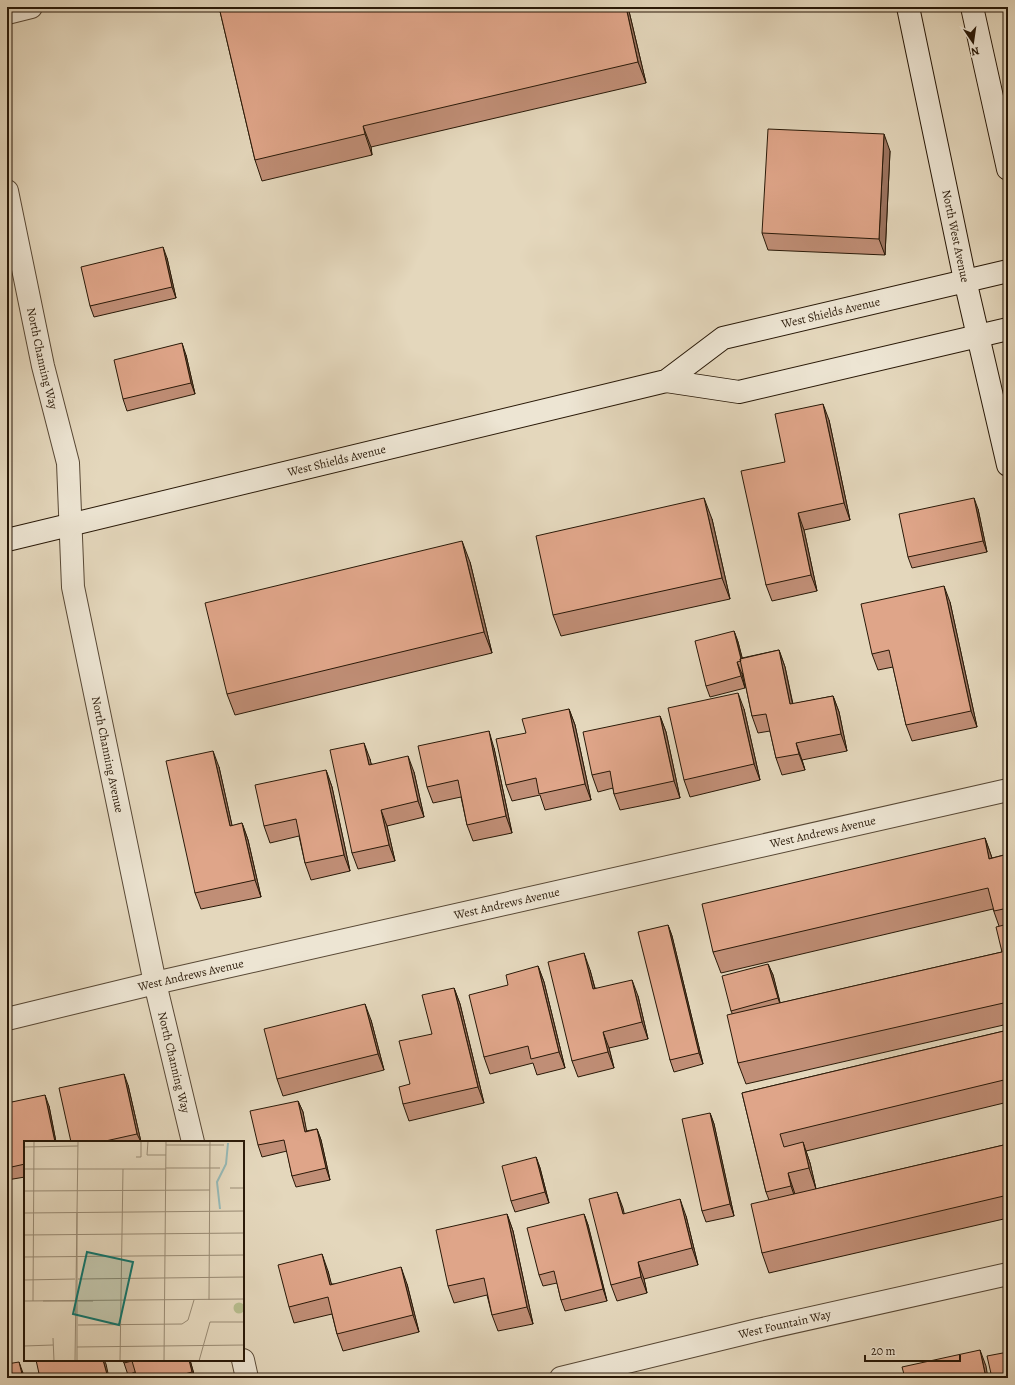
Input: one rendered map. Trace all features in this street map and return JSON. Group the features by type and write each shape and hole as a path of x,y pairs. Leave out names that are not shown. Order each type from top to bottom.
{"street":[{"path":"7,13 31,7"},
{"name":"North West Avenue","path":"908,7 965,280 1008,465"},
{"path":"972,7 1008,169"},
{"name":"North Channing Way","path":"7,191 43,366 68,463 71,525"},
{"name":"West Shields Avenue","path":"666,381 723,338 1008,271"},
{"name":"West Shields Avenue","path":"7,540 666,381 739,392 1008,329"},
{"name":"North Channing Avenue","path":"71,525 73,587 155,983"},
{"name":"West Andrews Avenue","path":"7,1019 155,983 1008,790"},
{"name":"North Channing Way","path":"155,983 193,1141"},
{"name":"West Fountain Way","path":"561,1378 758,1330 1008,1274"},
{"path":"243,1361 247,1378"}],"building":[{"path":"219,7 626,7 638,62 363,126 365,134 255,160"},
{"path":"768,129 884,134 879,239 762,233"},
{"path":"163,247 172,287 90,306 81,267"},
{"path":"182,343 191,383 123,399 114,360"},
{"path":"823,404 844,503 798,513 811,575 766,585 741,471 785,462 775,414"},
{"path":"704,498 722,578 553,615 536,536"},
{"path":"974,498 983,541 908,557 899,514"},
{"path":"462,541 484,632 227,694 205,603"},
{"path":"944,586 971,711 906,725 889,650 872,654 861,604"},
{"path":"734,631 741,659 741,661 737,662 741,676 706,686 695,641"},
{"path":"779,650 790,704 833,696 841,734 796,743 799,754 776,758 766,714 752,716 740,659"},
{"path":"738,693 754,764 684,780 668,708"},
{"path":"569,709 585,784 539,794 536,778 506,785 496,739 526,733 522,719"},
{"path":"660,716 674,781 614,794 610,771 592,775 583,732"},
{"path":"489,731 506,816 467,825 458,780 427,787 418,746"},
{"path":"364,743 369,765 408,756 418,801 381,810 389,845 352,853 330,750"},
{"path":"213,751 230,826 242,823 255,880 195,893 166,761"},
{"path":"326,770 344,855 305,863 296,819 264,826 255,785"},
{"path":"985,838 989,859 1008,854 1008,908 994,911 988,888 713,952 702,904"},
{"path":"1008,924 1008,1002 738,1063 727,1015 1002,952 996,927"},
{"path":"668,925 699,1053 670,1060 638,932"},
{"path":"584,953 593,989 632,980 642,1022 603,1032 608,1052 572,1061 548,962"},
{"path":"768,964 778,998 731,1011 722,976"},
{"path":"538,966 559,1052 531,1059 528,1046 484,1057 469,995 508,985 506,975"},
{"path":"454,988 478,1087 403,1104 399,1087 410,1084 399,1041 432,1034 422,995"},
{"path":"365,1004 378,1054 277,1079 264,1029"},
{"path":"1004,1031 1008,1048 1008,1079 780,1134 784,1147 803,1142 809,1168 788,1173 791,1186 766,1192 742,1093"},
{"path":"124,1074 137,1134 106,1141 71,1141 59,1088"},
{"path":"45,1095 55,1141 24,1141 24,1164 7,1168 7,1103"},
{"path":"298,1101 305,1132 317,1129 326,1168 292,1176 284,1140 258,1145 250,1111"},
{"path":"710,1113 730,1204 702,1211 682,1119"},
{"path":"1008,1144 1008,1195 762,1253 751,1204"},
{"path":"536,1157 545,1192 511,1201 502,1166"},
{"path":"617,1192 623,1214 680,1199 692,1248 638,1262 641,1277 611,1285 589,1199"},
{"path":"507,1214 527,1307 492,1315 484,1278 448,1286 436,1230"},
{"path":"584,1214 603,1289 561,1300 554,1271 539,1275 527,1228"},
{"path":"322,1254 330,1285 401,1267 413,1315 337,1334 328,1297 289,1307 278,1265"},
{"path":"980,1350 986,1378 905,1378 902,1367"},
{"path":"1008,1352 1008,1378 992,1378 987,1356"},
{"path":"36,1361 103,1361 108,1378 40,1378"},
{"path":"132,1361 189,1361 192,1372 170,1378 137,1378"},
{"path":"19,1362 23,1378 7,1378 7,1364"}]}
